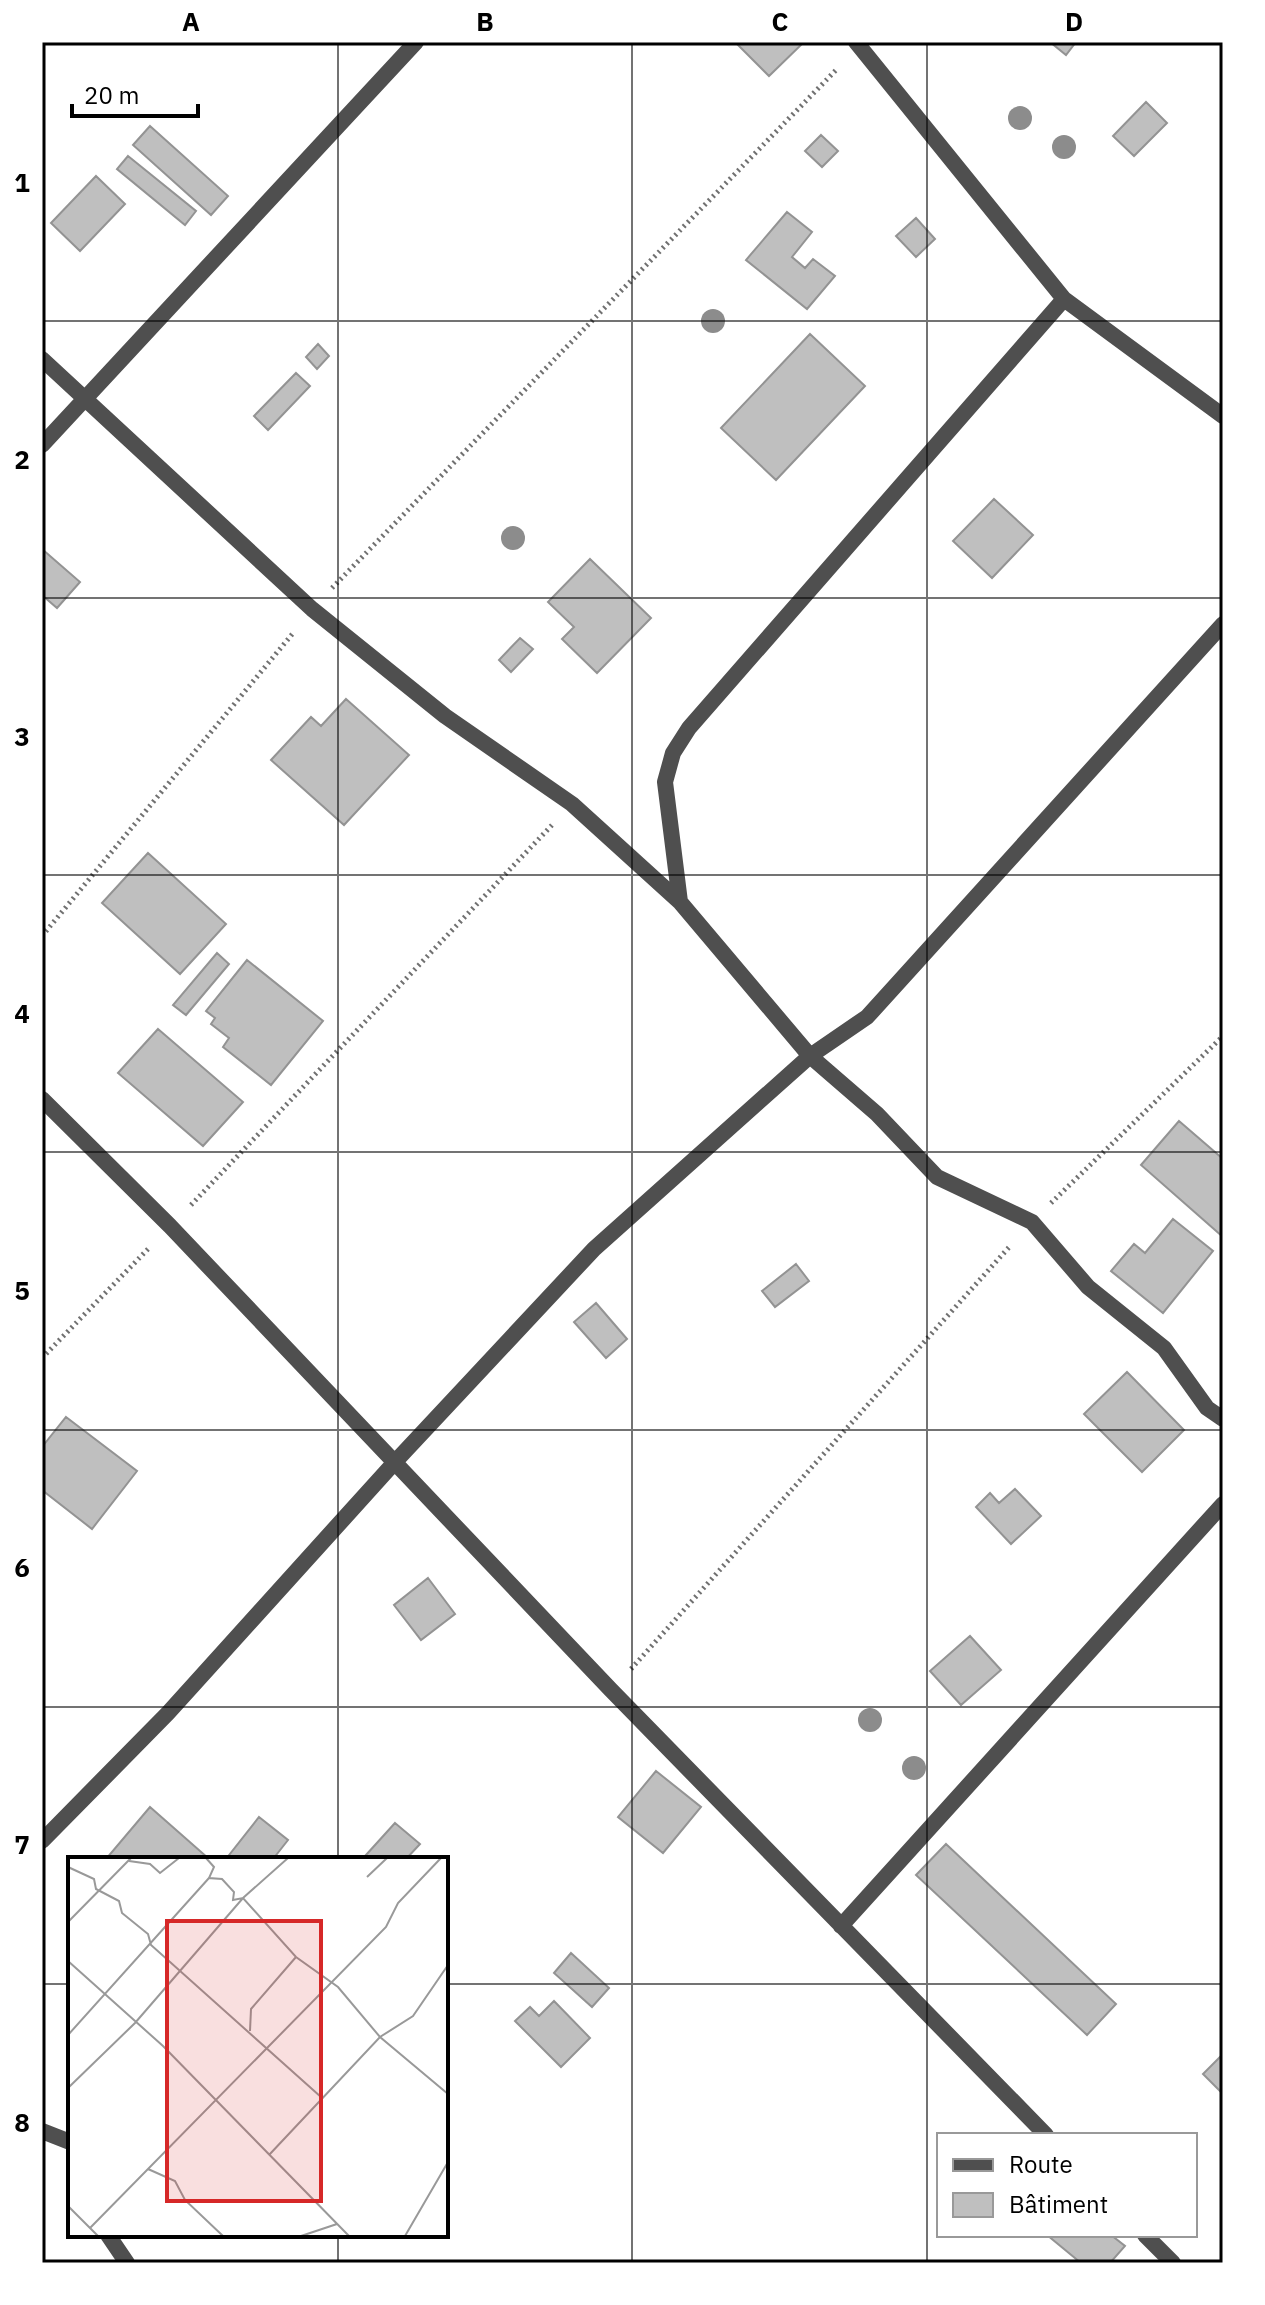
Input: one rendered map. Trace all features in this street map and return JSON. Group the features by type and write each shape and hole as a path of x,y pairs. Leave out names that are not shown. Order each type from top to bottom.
{"street":[{"path":"42,445 416,42"},
{"path":"858,44 1064,299 1223,416"},
{"path":"680,902 665,782 673,753 689,728 1064,299"},
{"path":"42,359 312,609 445,716 572,804 680,902 810,1056 877,1114 937,1177 1032,1222 1088,1287 1164,1348 1207,1408 1223,1419"},
{"path":"42,1841 168,1713 394,1463 594,1249 810,1056 867,1017 1223,624"},
{"path":"42,1099 170,1226 611,1690 1044,2133"},
{"path":"841,1926 1223,1504"},
{"path":"42,2131 68,2141"},
{"path":"109,2237 127,2263"},
{"path":"1147,2237 1173,2263"}],"path":[{"path":"42,936 312,609 858,44"},
{"path":"42,1358 572,804"},
{"path":"611,1690 1032,1222 1223,1036"}],"building":[{"path":"735,42 804,42 769,76"},
{"path":"1050,42 1076,42 1066,55"},
{"path":"1146,102 1167,123 1134,156 1113,136"},
{"path":"150,126 228,196 211,215 133,145"},
{"path":"821,135 838,151 822,167 805,151"},
{"path":"128,156 196,211 185,225 117,169"},
{"path":"96,176 125,204 80,251 51,223"},
{"path":"787,212 812,232 792,257 805,268 813,259 835,276 807,309 746,260"},
{"path":"916,218 935,239 916,257 896,236"},
{"path":"810,334 865,386 776,480 721,428"},
{"path":"318,344 329,356 317,369 306,357"},
{"path":"296,373 310,386 268,430 254,416"},
{"path":"994,499 1033,535 992,578 953,541"},
{"path":"42,549 80,582 57,608 42,595"},
{"path":"590,559 651,618 597,673 562,639 574,627 548,602"},
{"path":"520,638 533,649 511,672 499,660"},
{"path":"346,699 409,755 344,825 271,760 311,717 321,726"},
{"path":"148,853 226,924 180,974 102,903"},
{"path":"217,953 229,964 186,1015 173,1005"},
{"path":"247,960 323,1021 271,1085 223,1047 229,1038 211,1024 215,1018 206,1011"},
{"path":"158,1029 243,1102 203,1146 118,1073"},
{"path":"1179,1121 1223,1159 1223,1237 1141,1165"},
{"path":"1173,1219 1213,1251 1163,1313 1111,1271 1134,1244 1145,1253"},
{"path":"796,1264 809,1281 775,1307 762,1291"},
{"path":"596,1303 627,1339 606,1358 574,1322"},
{"path":"1127,1372 1184,1430 1142,1472 1084,1414"},
{"path":"66,1417 137,1471 92,1529 42,1490 42,1447"},
{"path":"1015,1489 1041,1516 1011,1544 976,1507 990,1493 999,1503"},
{"path":"428,1578 455,1614 421,1640 394,1605"},
{"path":"970,1636 1001,1670 961,1705 930,1671"},
{"path":"656,1771 701,1807 663,1853 618,1817"},
{"path":"150,1807 207,1857 108,1857"},
{"path":"259,1817 288,1840 275,1857 228,1857"},
{"path":"395,1823 420,1844 408,1857 366,1855"},
{"path":"946,1844 1116,2004 1087,2035 916,1875"},
{"path":"571,1953 609,1988 592,2007 554,1973"},
{"path":"554,2001 590,2038 561,2067 515,2021 530,2007 539,2016"},
{"path":"1223,2054 1223,2094 1203,2074"},
{"path":"1049,2237 1114,2237 1125,2246 1110,2263 1081,2263"}]}
